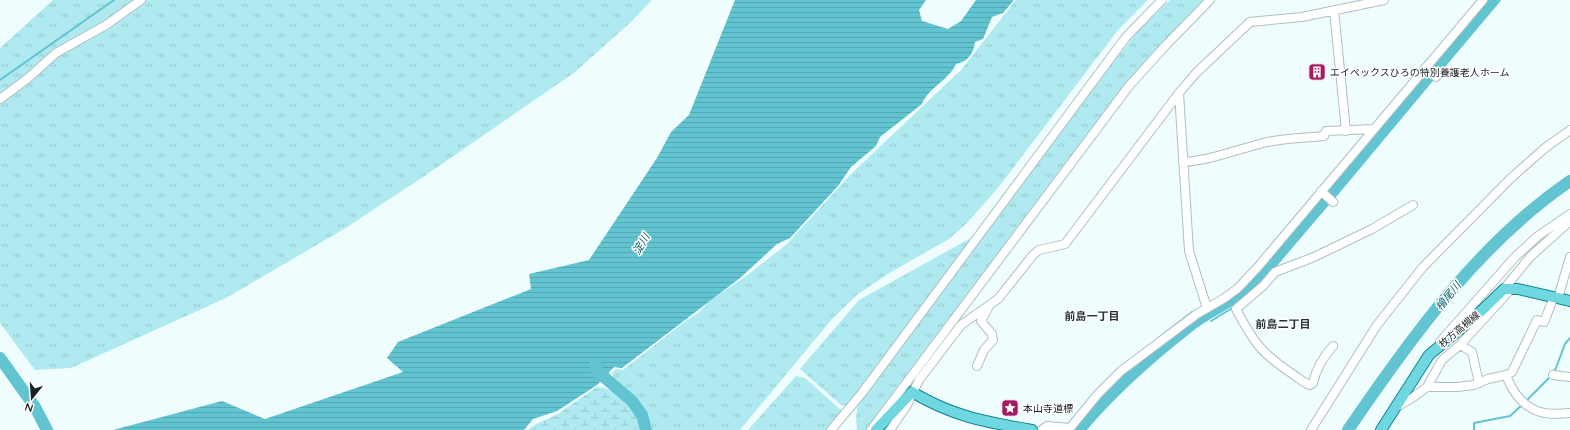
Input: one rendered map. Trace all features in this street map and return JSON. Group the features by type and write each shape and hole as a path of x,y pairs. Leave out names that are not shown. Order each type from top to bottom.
{"main road":[{"name":"枚方高槻線","path":"1381,430 1429,355 1508,289"},
{"path":"1508,289 1570,301"},
{"path":"876,430 912,392 930,403 958,415 1032,430"}],"street":[{"path":"0,99 27,79 56,53 106,25 141,0"},
{"path":"831,430 862,393 1126,37 1162,0"},
{"path":"871,430 1129,86 1156,54 1210,0"},
{"path":"961,325 1005,293 1039,250 1065,244 1179,93 1196,73 1250,22 1302,16 1384,0"},
{"path":"1042,430 1047,426 1065,429 1074,428 1098,394 1121,371 1196,314 1237,289 1257,268 1483,0"},
{"path":"1334,10 1346,131"},
{"path":"1425,68 1436,77"},
{"path":"1179,93 1189,251 1207,308"},
{"path":"1183,162 1213,158 1229,151 1240,151 1263,143 1286,139 1324,136 1326,131 1374,129"},
{"path":"1311,430 1377,325 1423,268 1511,178 1545,148 1570,130"},
{"path":"1321,191 1334,202"},
{"path":"1333,346 1327,352 1316,372 1313,383 1310,385 1269,358 1252,338 1236,309 1275,272 1314,257 1372,229 1413,205"},
{"path":"1429,355 1515,257 1538,236 1570,214"},
{"path":"1394,408 1412,398 1427,387 1442,360 1460,344 1508,289 1530,257 1570,221"},
{"path":"1427,387 1457,387 1479,383 1512,372 1537,320 1544,322 1556,298 1570,257"},
{"path":"1237,289 1247,299"},
{"path":"890,430 907,405 912,392 961,325 969,309 972,296"},
{"path":"977,366 984,350 993,340 992,334 981,321 990,305"},
{"path":"1460,344 1472,352 1479,383"},
{"path":"1506,375 1509,385 1524,404 1544,413 1570,413"},
{"path":"1553,375 1570,377"}],"green space":[{"path":"53,0 652,0 632,21 575,72 426,175 344,229 226,298 71,368 35,370 0,323 0,48"},
{"path":"1016,0 1148,0 1118,30 998,188 967,223 949,239 891,272 858,294 832,319 740,430 650,430 643,409 639,403 625,391 622,385 614,380 612,372 617,369 623,370 687,320 697,314 711,300 745,277 787,244 851,174 961,70"},
{"path":"1170,0 1205,0 1153,52 866,430 857,430 856,418 858,402 1115,60 1138,31"},
{"path":"969,239 972,240 848,406 841,405 800,369 859,300"},
{"path":"796,376 805,378 843,412 828,430 748,430"},
{"path":"597,387 614,392 629,403 637,414 643,430 528,430 534,425 558,414"}],"water":[{"name":"淀川","path":"735,0 926,0 919,10 922,21 948,29 961,21 976,0 1014,0 1003,13 992,17 983,39 975,42 969,57 956,64 949,75 929,93 922,104 880,137 876,146 851,167 838,186 790,238 777,244 740,278 622,368 614,367 597,385 557,411 533,419 524,430 113,430 222,401 265,419 403,372 387,358 398,342 531,289 529,274 589,260 657,158 671,132 689,115"}],"waterway":[{"path":"0,80 114,0"},
{"path":"1079,430 1118,387 1162,348 1192,324 1238,296 1253,284 1492,0"},
{"path":"1437,75 1500,0"},
{"path":"1333,199 1434,78"},
{"name":"檜尾川","path":"1348,430 1421,328 1476,263 1505,234 1537,206 1570,181"},
{"path":"1273,269 1330,202"},
{"path":"1211,321 1234,307"},
{"path":"1156,340 1192,312"},
{"path":"1554,373 1565,344 1570,338"},
{"path":"0,358 35,407 47,430"},
{"path":"595,365 597,371 632,401 642,415 646,430"},
{"path":"1526,401 1551,376"},
{"path":"1474,430 1474,423 1510,416 1523,404"}],"place":[{"name":"エイぺックスひろの特別養護老人ホーム","path":"1317,72"},
{"name":"本山寺道標","path":"1010,408"}],"district":[{"name":"前島一丁目","path":"1092,316"},
{"name":"前島二丁目","path":"1283,324"}]}
